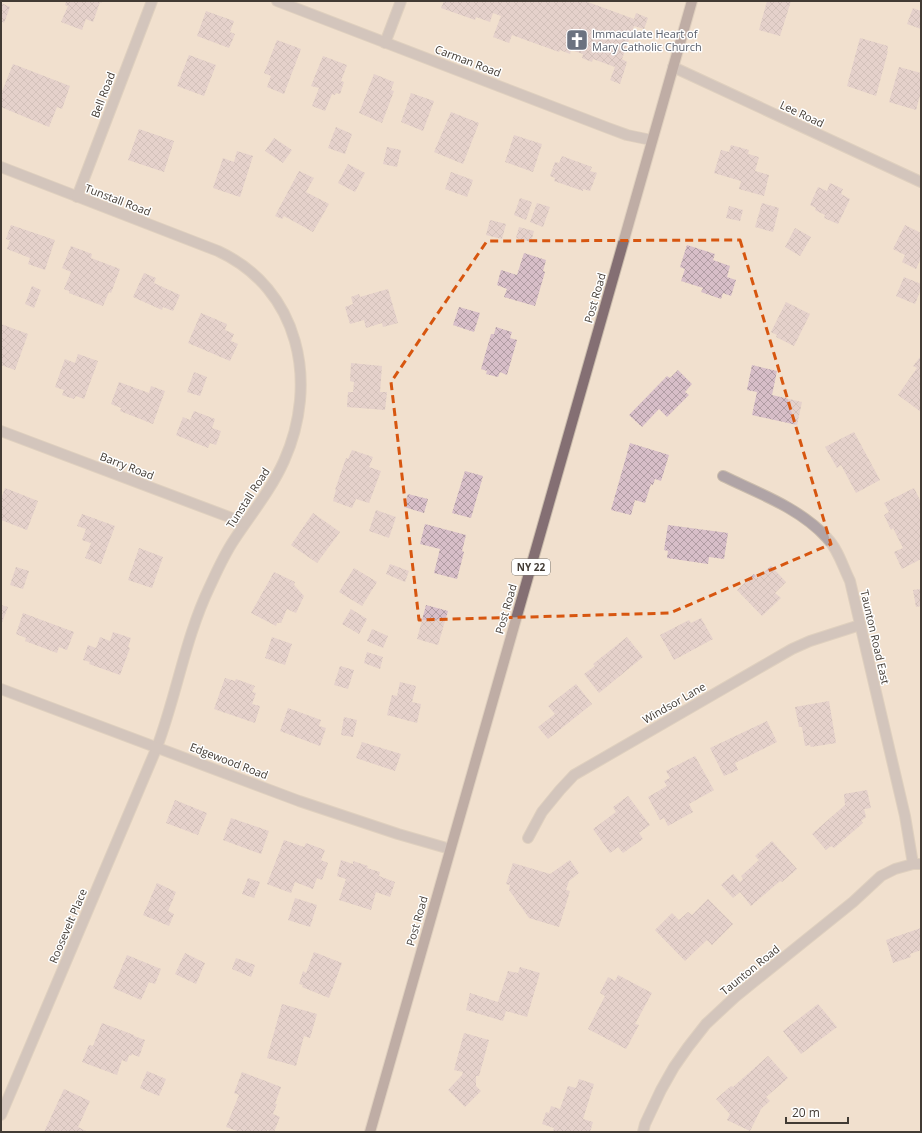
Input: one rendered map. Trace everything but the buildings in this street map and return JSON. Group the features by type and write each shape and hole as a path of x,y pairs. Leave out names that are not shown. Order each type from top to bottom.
{"main road":[{"name":"Post Road","path":"370,1132 651,140 692,1"}],"street":[{"name":"Bell Road","path":"77,197 152,1"},
{"name":"Carman Road","path":"277,1 608,128 651,140"},
{"path":"386,43 401,1"},
{"name":"Lee Road","path":"673,67 921,182"},
{"name":"Tunstall Road","path":"1,167 232,258 255,275 265,285 280,305 292,329 296,342 300,369 300,398 296,422 285,460 278,475 261,502 232,543 201,607 185,652 168,716 157,747"},
{"name":"Barry Road","path":"1,431 245,524"},
{"name":"Taunton Road East","path":"723,476 780,503 810,523 827,538 837,552 850,581 917,864"},
{"name":"Windsor Lane","path":"528,838 542,812 574,775 792,649 810,640 860,625"},
{"name":"Edgewood Road","path":"1,690 299,801 398,834 450,849"},
{"name":"Roosevelt Place","path":"1,1114 157,747"},
{"name":"Taunton Road","path":"643,1132 645,1124 661,1090 674,1067 706,1024 735,997 853,902 881,876 895,869 917,864"}],"highlighted area":[{"path":"740,240 831,544 670,613 419,620 391,382 487,241"}],"place":[{"name":"Immaculate Heart of Mary Catholic Church","path":"577,40"}]}
